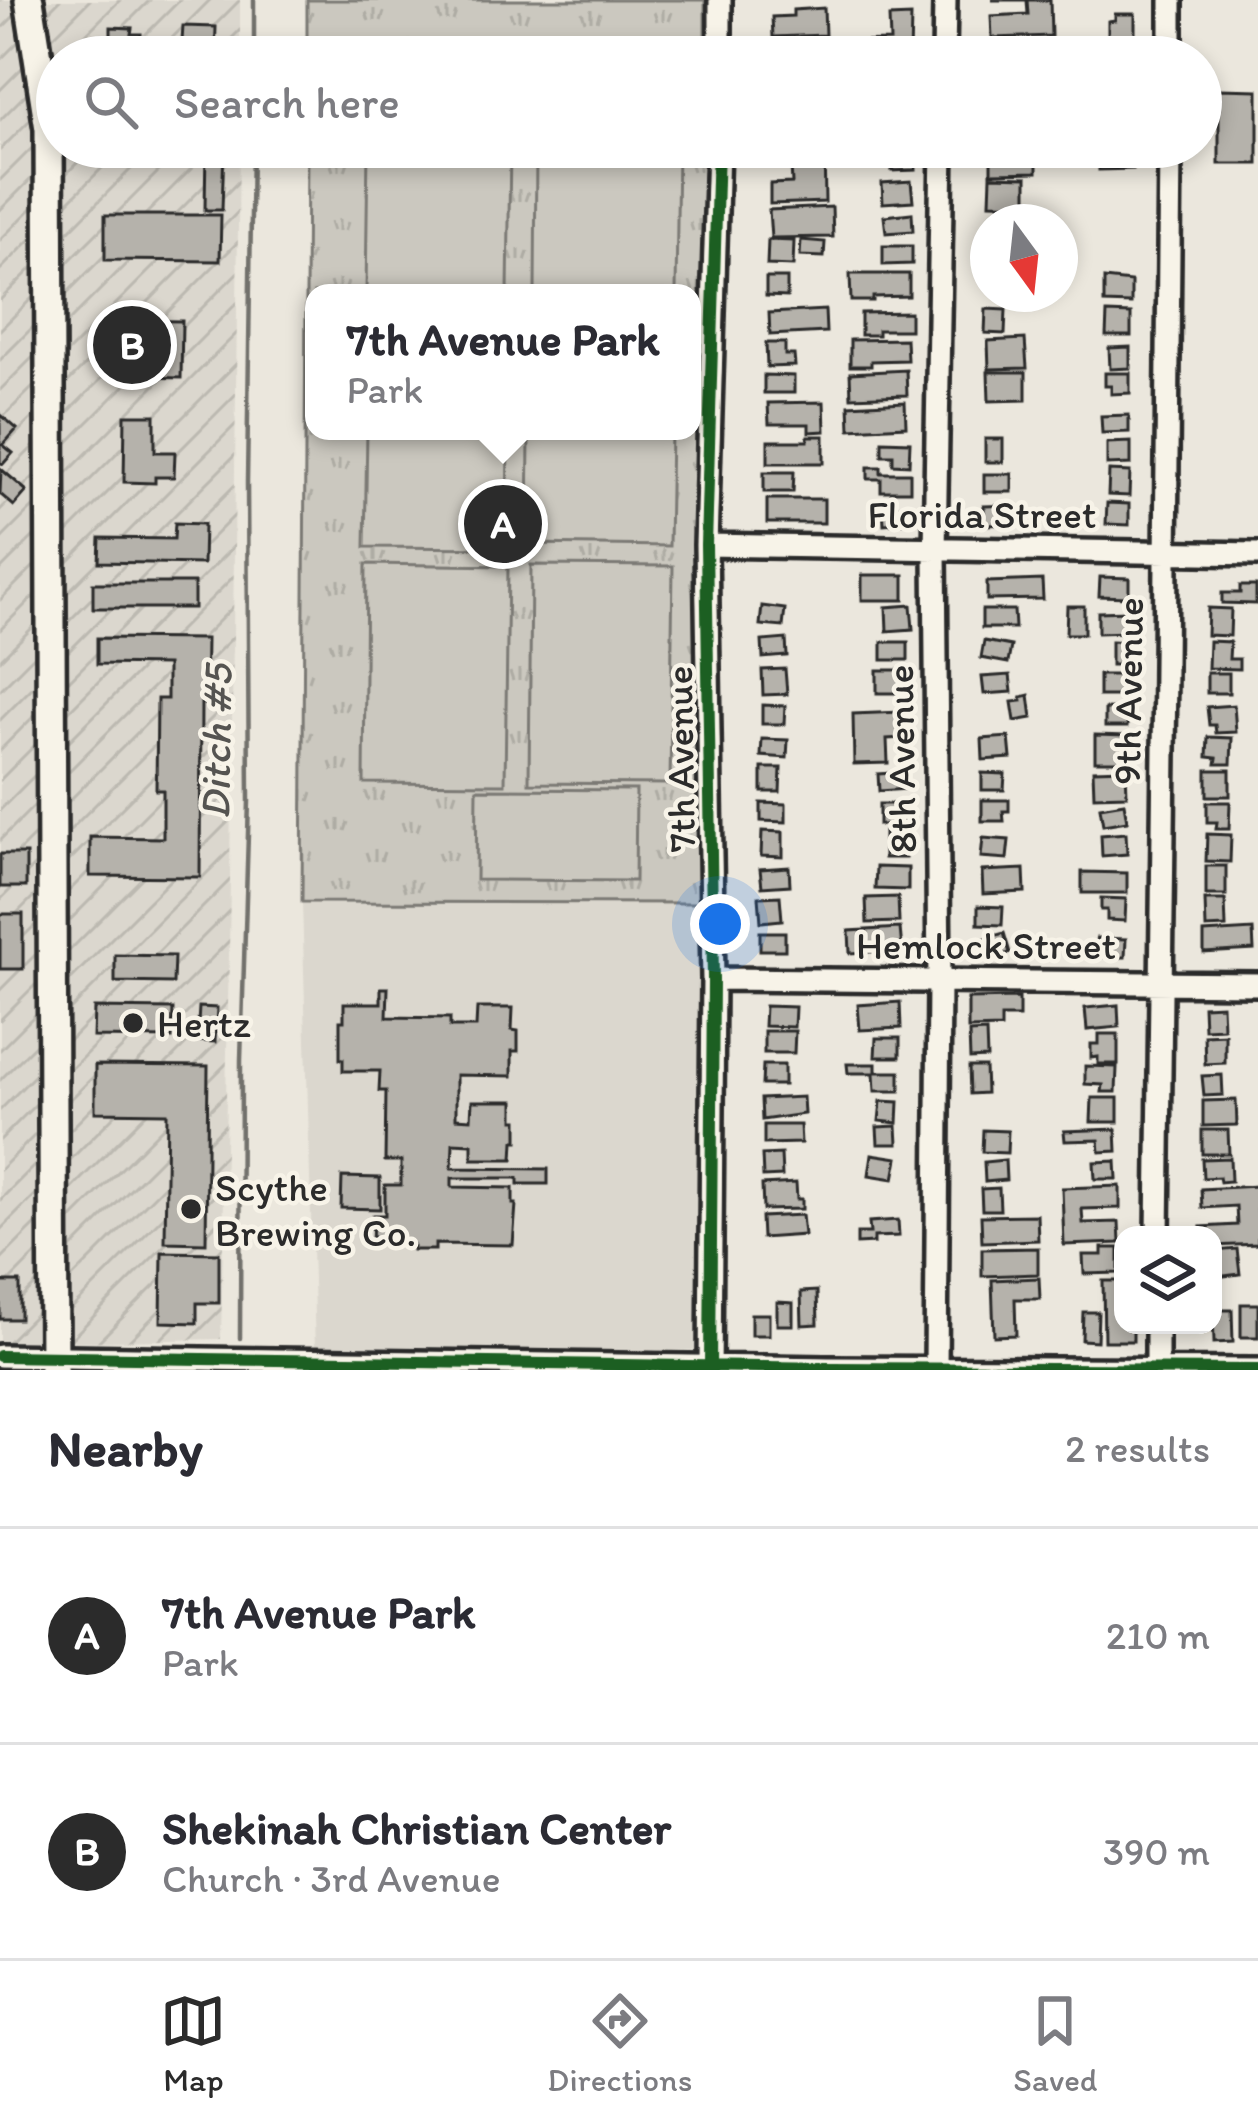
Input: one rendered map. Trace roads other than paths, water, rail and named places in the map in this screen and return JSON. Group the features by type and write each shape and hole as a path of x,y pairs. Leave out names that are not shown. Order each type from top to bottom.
{"main road":[{"path":"29,0 36,43"},
{"path":"50,168 54,1364"}],"street":[{"path":"720,0 720,36"},
{"path":"944,36 945,0"},
{"path":"1171,0 1171,36"},
{"name":"7th Avenue","path":"710,1368 713,979 706,545 717,168"},
{"name":"8th Avenue","path":"935,1369 939,981 935,551 942,168"},
{"name":"9th Avenue","path":"1158,1226 1170,168"},
{"name":"Florida Street","path":"706,545 1258,554"},
{"name":"Hemlock Street","path":"713,979 1258,983"},
{"path":"1157,1334 1157,1369"},
{"path":"0,1357 54,1364 1258,1370"}],"waterway":[{"name":"Ditch #5","path":"254,0 254,36"},
{"name":"Ditch #5","path":"240,1338 241,1060 249,801 252,168"}],"place":[{"name":"Shekinah Christian Center","path":"132,345"},
{"name":"7th Avenue Park","path":"503,524"},
{"name":"Hertz","path":"133,1023"},
{"name":"Scythe Brewing Co.","path":"191,1209"}]}
